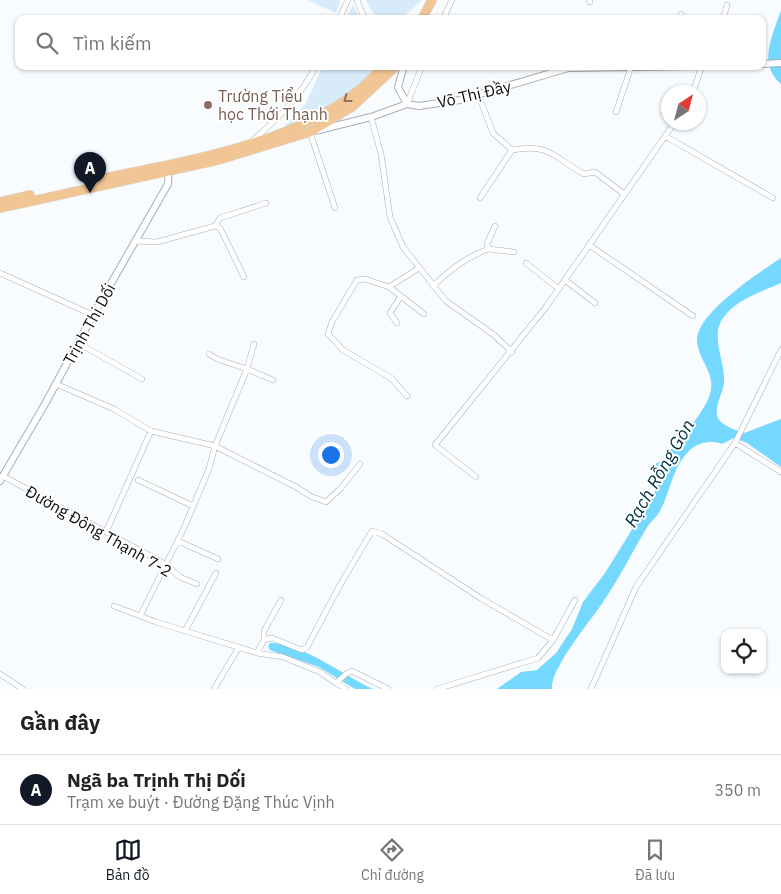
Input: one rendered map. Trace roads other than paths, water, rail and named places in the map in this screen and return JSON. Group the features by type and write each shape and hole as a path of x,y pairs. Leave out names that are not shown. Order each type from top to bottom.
{"main road":[{"path":"423,15 432,0"},
{"path":"0,208 169,167 249,144 294,128 332,109 360,89 379,70"},
{"path":"0,202 169,167 218,160 310,132 352,107 392,70"}],"street":[{"path":"341,15 348,0"},
{"path":"357,0 363,15"},
{"path":"445,15 452,0"},
{"path":"724,15 727,5"},
{"path":"766,64 781,63"},
{"path":"249,144 281,116 298,95 314,70"},
{"path":"403,70 398,87 407,104"},
{"path":"407,104 420,70"},
{"name":"Võ Thị Đầy","path":"310,132 371,117 407,104 418,106 478,94 561,70"},
{"path":"616,112 630,70"},
{"path":"695,85 700,70"},
{"path":"478,94 493,133 512,150 537,148 551,152 584,174 596,172 624,194"},
{"path":"371,117 381,154 390,217 403,247 446,301 494,335 512,352"},
{"path":"476,477 435,445 512,352 559,289 670,130"},
{"path":"310,132 335,208"},
{"path":"666,136 773,198"},
{"path":"480,198 512,150"},
{"name":"Trịnh Thị Dối","path":"1,479 168,184 169,167"},
{"path":"214,226 220,218 266,203"},
{"path":"135,241 156,242 214,226 220,228 224,234 244,277"},
{"path":"488,249 487,244 495,226"},
{"path":"589,245 693,316"},
{"path":"433,286 446,272 473,255 488,249 514,252"},
{"path":"526,264 559,289"},
{"path":"389,287 419,268"},
{"path":"0,273 93,315"},
{"path":"407,396 391,378 343,350 328,334 332,322 357,280 365,279 389,287 424,314"},
{"path":"565,280 595,303"},
{"path":"397,323 390,313 401,296"},
{"path":"78,343 142,379"},
{"path":"140,616 178,541 210,469 215,446 247,369 254,344"},
{"path":"591,689 636,586 736,441 781,350"},
{"path":"209,354 217,359 273,380"},
{"path":"56,384 114,409 151,431 215,446 310,496 326,502 341,488 360,464"},
{"path":"106,532 151,431"},
{"path":"736,441 781,472"},
{"name":"Đường Đông Thạnh 7-2","path":"1,479 106,532 165,564 180,577 197,584"},
{"path":"138,480 194,506"},
{"path":"264,640 272,638 302,650 307,647 340,585 372,531 382,534 482,599 554,640"},
{"path":"178,541 218,559"},
{"path":"185,631 216,573"},
{"path":"257,653 264,640 264,631 281,600"},
{"path":"437,689 538,658 554,640 576,600"},
{"path":"114,606 239,648 257,653 266,653 298,663 320,672 346,689"},
{"path":"214,689 239,648"},
{"path":"338,682 346,674 356,672 388,689"},
{"path":"0,674 23,689"}],"water":[{"path":"781,10 781,84 770,68 768,58 771,39"},
{"name":"Rạch Rỗng Gòn","path":"781,258 781,283 742,301 728,311 719,325 718,341 724,381 717,413 722,423 744,433 781,419 781,467 747,443 734,438 722,444 706,442 690,450 675,471 660,511 646,529 607,596 563,659 553,681 552,689 497,689 521,672 537,670 556,653 572,629 583,602 605,573 654,494 658,479 653,465 661,461 683,436 698,417 709,398 711,389 710,376 697,339 700,328 718,305"},
{"path":"270,643 282,644 309,654 373,689 355,689 319,667 270,650 268,646"}],"place":[{"name":"Trường Tiểu học Thới Thạnh","path":"208,105"},
{"name":"Ngã ba Trịnh Thị Dối","path":"90,193"}]}
